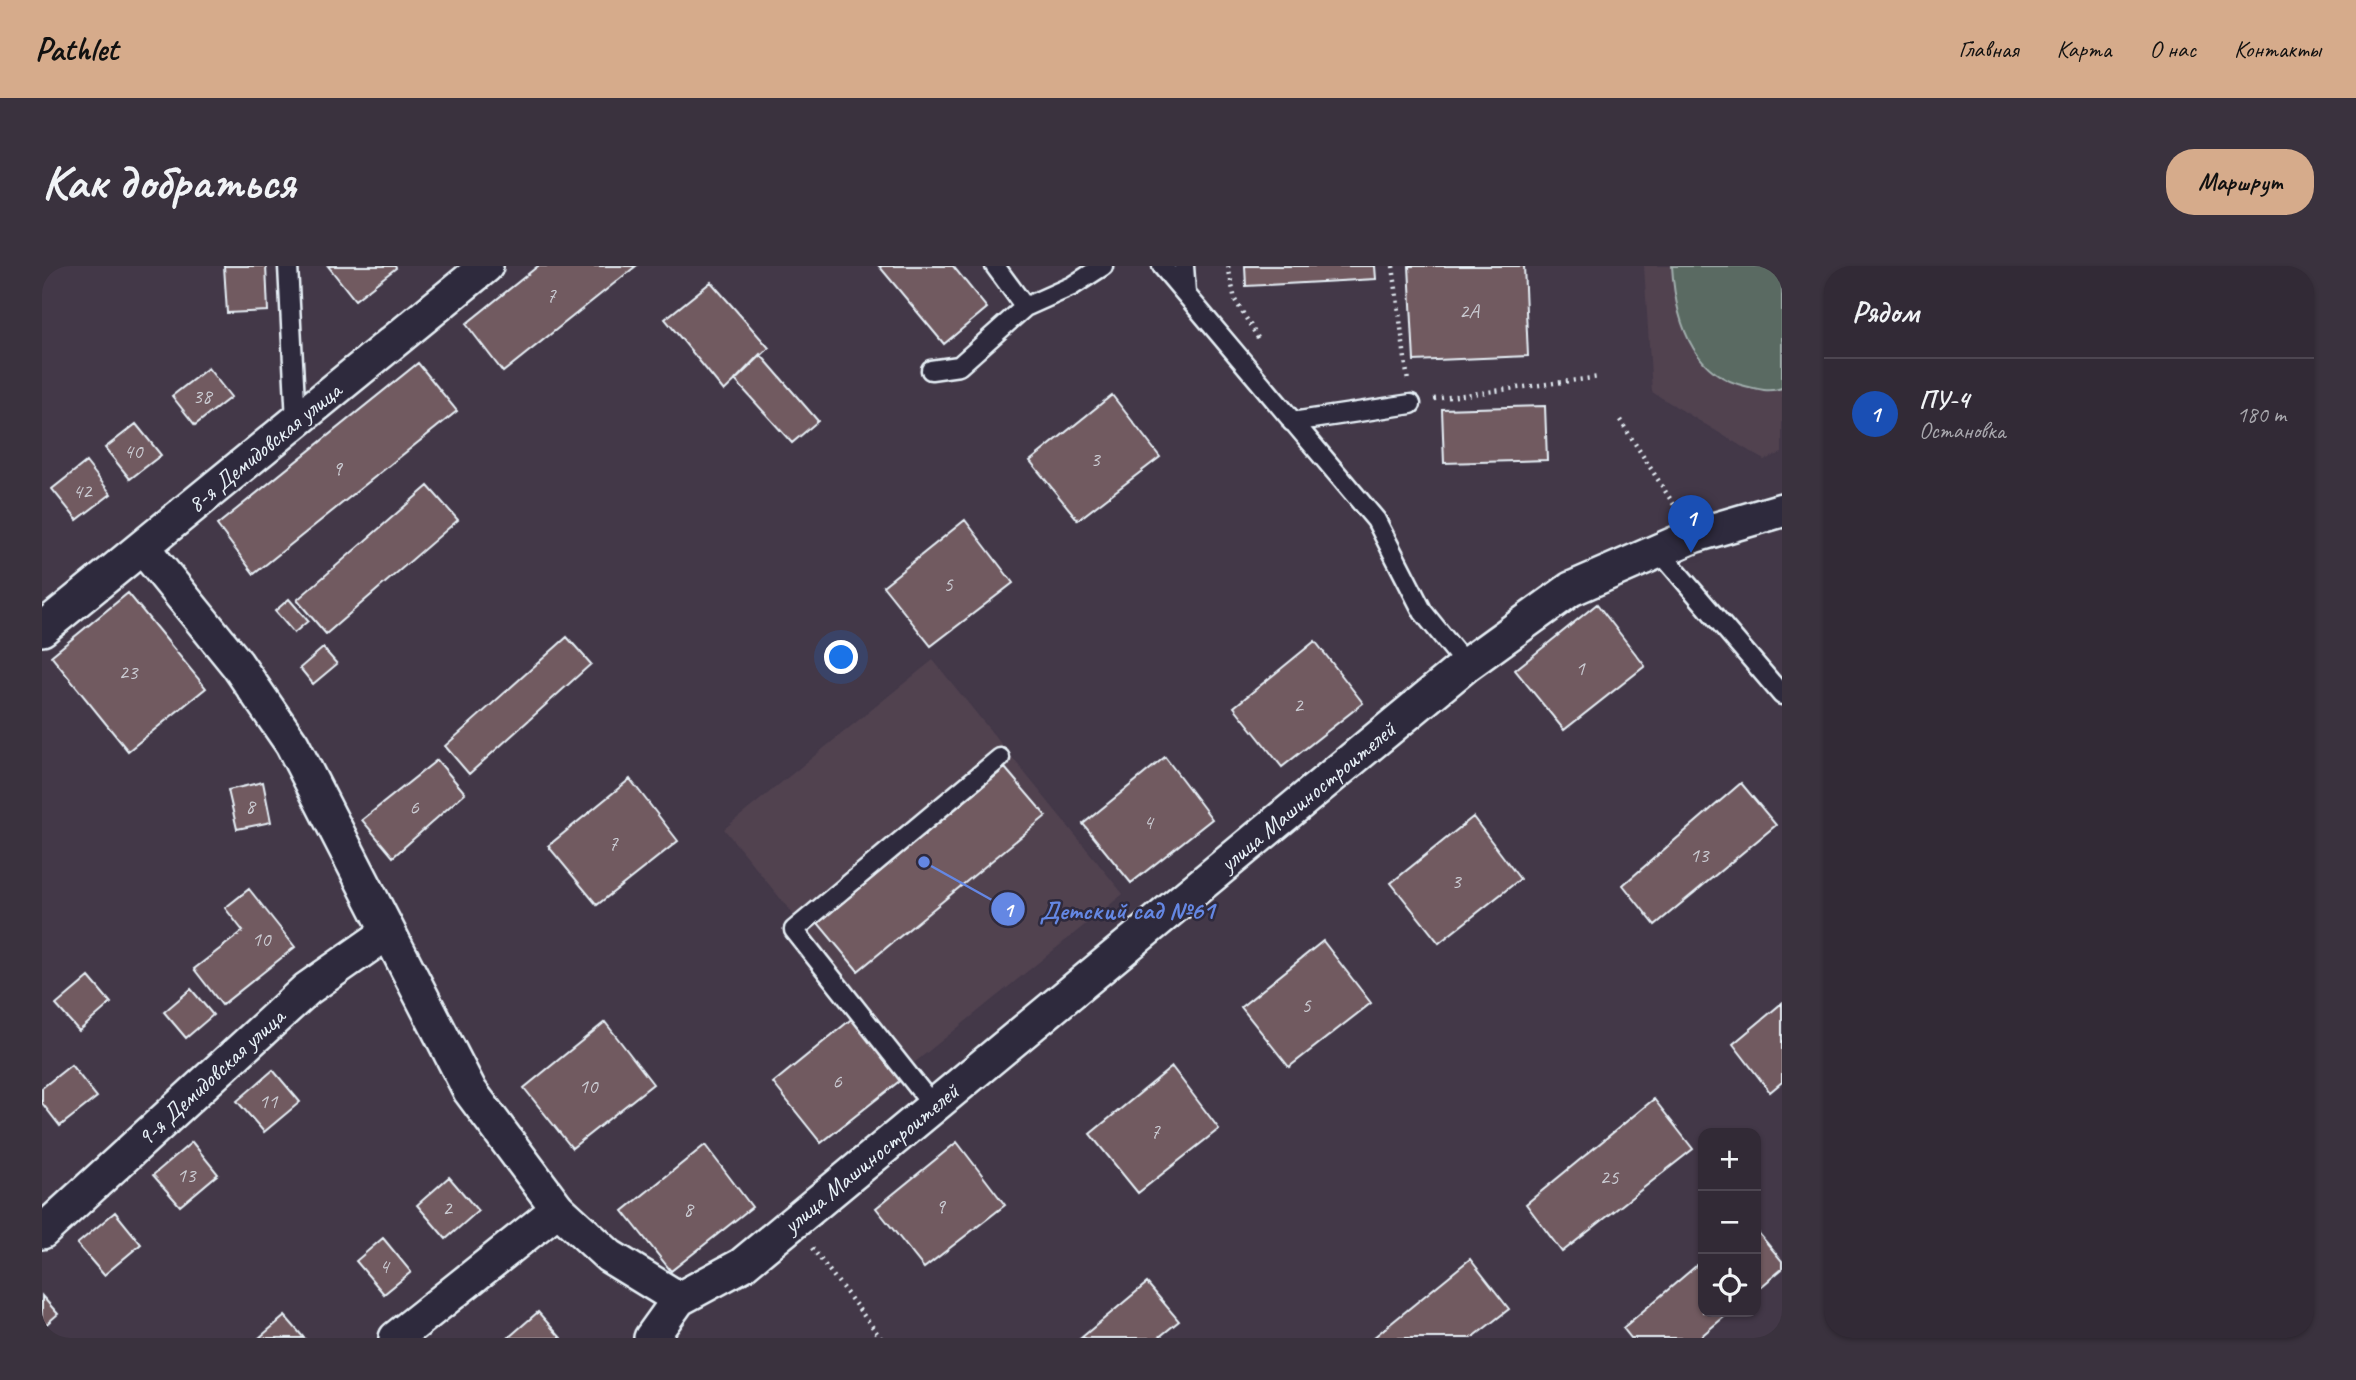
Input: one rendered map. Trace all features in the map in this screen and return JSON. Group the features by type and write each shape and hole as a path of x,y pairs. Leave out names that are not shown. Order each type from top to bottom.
{"street":[{"name":"8-я Демидовская улица","path":"42,629 486,266"},
{"name":"улица Машиностроителей","path":"651,1338 679,1299 742,1265 1466,665 1571,589 1693,536 1782,510"},
{"path":"143,548 237,664 292,744 470,1091 558,1209 608,1256 679,1299"},
{"name":"9-я Демидовская улица","path":"42,1232 307,989 387,933"},
{"path":"396,1338 558,1209"}],"lane":[{"path":"288,266 296,421"},
{"path":"995,266 1026,307"},
{"path":"931,370 959,366 1026,307 1072,286 1103,266"},
{"path":"1162,266 1376,520 1423,612 1466,665"},
{"path":"1184,266 1186,293"},
{"path":"1292,422 1411,404"},
{"path":"1659,551 1782,695"},
{"path":"933,1106 794,930 1000,758"}],"path":[{"path":"1228,266 1235,300 1260,342"},
{"path":"1393,266 1411,404 1443,397 1600,377"},
{"path":"1620,420 1693,536"},
{"path":"792,1222 881,1338"}],"shaded area":[{"path":"1644,266 1782,266 1782,453 1764,460 1652,392"},
{"path":"933,660 1123,894 914,1063 724,829"}],"green space":[{"path":"1672,266 1782,266 1782,388 1764,390 1726,379 1710,369 1698,356 1682,323"}],"building":[{"path":"224,266 266,266 268,311 227,313"},
{"path":"328,266 395,266 396,268 355,300"},
{"path":"538,266 636,266 503,372 466,324"},
{"path":"879,266 953,266 987,308 944,344"},
{"path":"1245,266 1375,266 1376,279 1246,286"},
{"path":"1245,266 1375,266 1376,279 1246,286"},
{"path":"1409,266 1524,266 1528,356 1414,361"},
{"path":"1409,266 1524,266 1528,356 1414,361"},
{"path":"711,282 769,348 724,391 665,319"},
{"path":"760,354 818,421 792,443 735,380"},
{"path":"418,363 457,411 254,574 217,525"},
{"path":"208,368 231,397 195,425 172,396"},
{"path":"1112,395 1160,457 1078,520 1030,461"},
{"path":"1545,406 1547,460 1444,463 1442,409"},
{"path":"136,424 161,455 130,479 105,448"},
{"path":"86,462 111,494 77,520 52,489"},
{"path":"428,486 458,520 326,634 297,600"},
{"path":"965,520 1013,583 931,646 883,586"},
{"path":"128,593 206,688 128,751 51,656"},
{"path":"289,599 308,621 294,633 275,611"},
{"path":"1597,604 1645,666 1564,730 1515,670"},
{"path":"567,637 591,664 469,774 445,746"},
{"path":"1315,641 1363,703 1282,767 1234,707"},
{"path":"323,648 337,664 313,684 300,668"},
{"path":"1165,757 1212,819 1131,883 1083,824"},
{"path":"437,760 465,793 393,857 362,820"},
{"path":"1005,768 1046,816 858,971 818,923"},
{"path":"630,779 678,841 597,905 548,846"},
{"path":"263,782 271,822 237,829 228,790"},
{"path":"1741,783 1776,825 1655,925 1623,885"},
{"path":"1473,817 1520,879 1439,943 1391,883"},
{"path":"249,889 295,947 222,1005 194,969 243,931 225,908"},
{"path":"1323,941 1371,1003 1289,1067 1241,1007"},
{"path":"89,977 111,1003 79,1031 56,1005"},
{"path":"191,989 213,1015 186,1038 164,1012"},
{"path":"1782,1003 1782,1082 1770,1092 1733,1044"},
{"path":"854,1017 902,1079 821,1143 773,1083"},
{"path":"605,1022 653,1084 572,1148 524,1088"},
{"path":"71,1065 97,1097 60,1126 42,1103 42,1088"},
{"path":"1172,1067 1219,1129 1138,1193 1090,1134"},
{"path":"273,1070 300,1102 264,1132 237,1101"},
{"path":"1654,1099 1693,1149 1562,1252 1526,1204"},
{"path":"192,1142 218,1174 180,1206 153,1175"},
{"path":"957,1142 1005,1205 924,1268 876,1208"},
{"path":"705,1145 752,1207 671,1271 623,1211"},
{"path":"449,1177 478,1211 446,1239 417,1205"},
{"path":"115,1212 141,1244 104,1275 77,1244"},
{"path":"1761,1236 1782,1261 1782,1269 1761,1287"},
{"path":"383,1238 411,1272 384,1294 356,1261"},
{"path":"1470,1259 1509,1309 1472,1338 1373,1338"},
{"path":"1698,1264 1698,1317 1724,1317 1699,1338 1631,1338 1623,1328"},
{"path":"1147,1283 1179,1321 1158,1338 1081,1338"},
{"path":"42,1296 58,1314 42,1328"},
{"path":"538,1312 561,1338 508,1338"},
{"path":"285,1316 304,1338 259,1338"}],"place":[{"name":"ПУ-4","path":"1691,553"},
{"name":"Детский сад №61","path":"924,862"}]}
